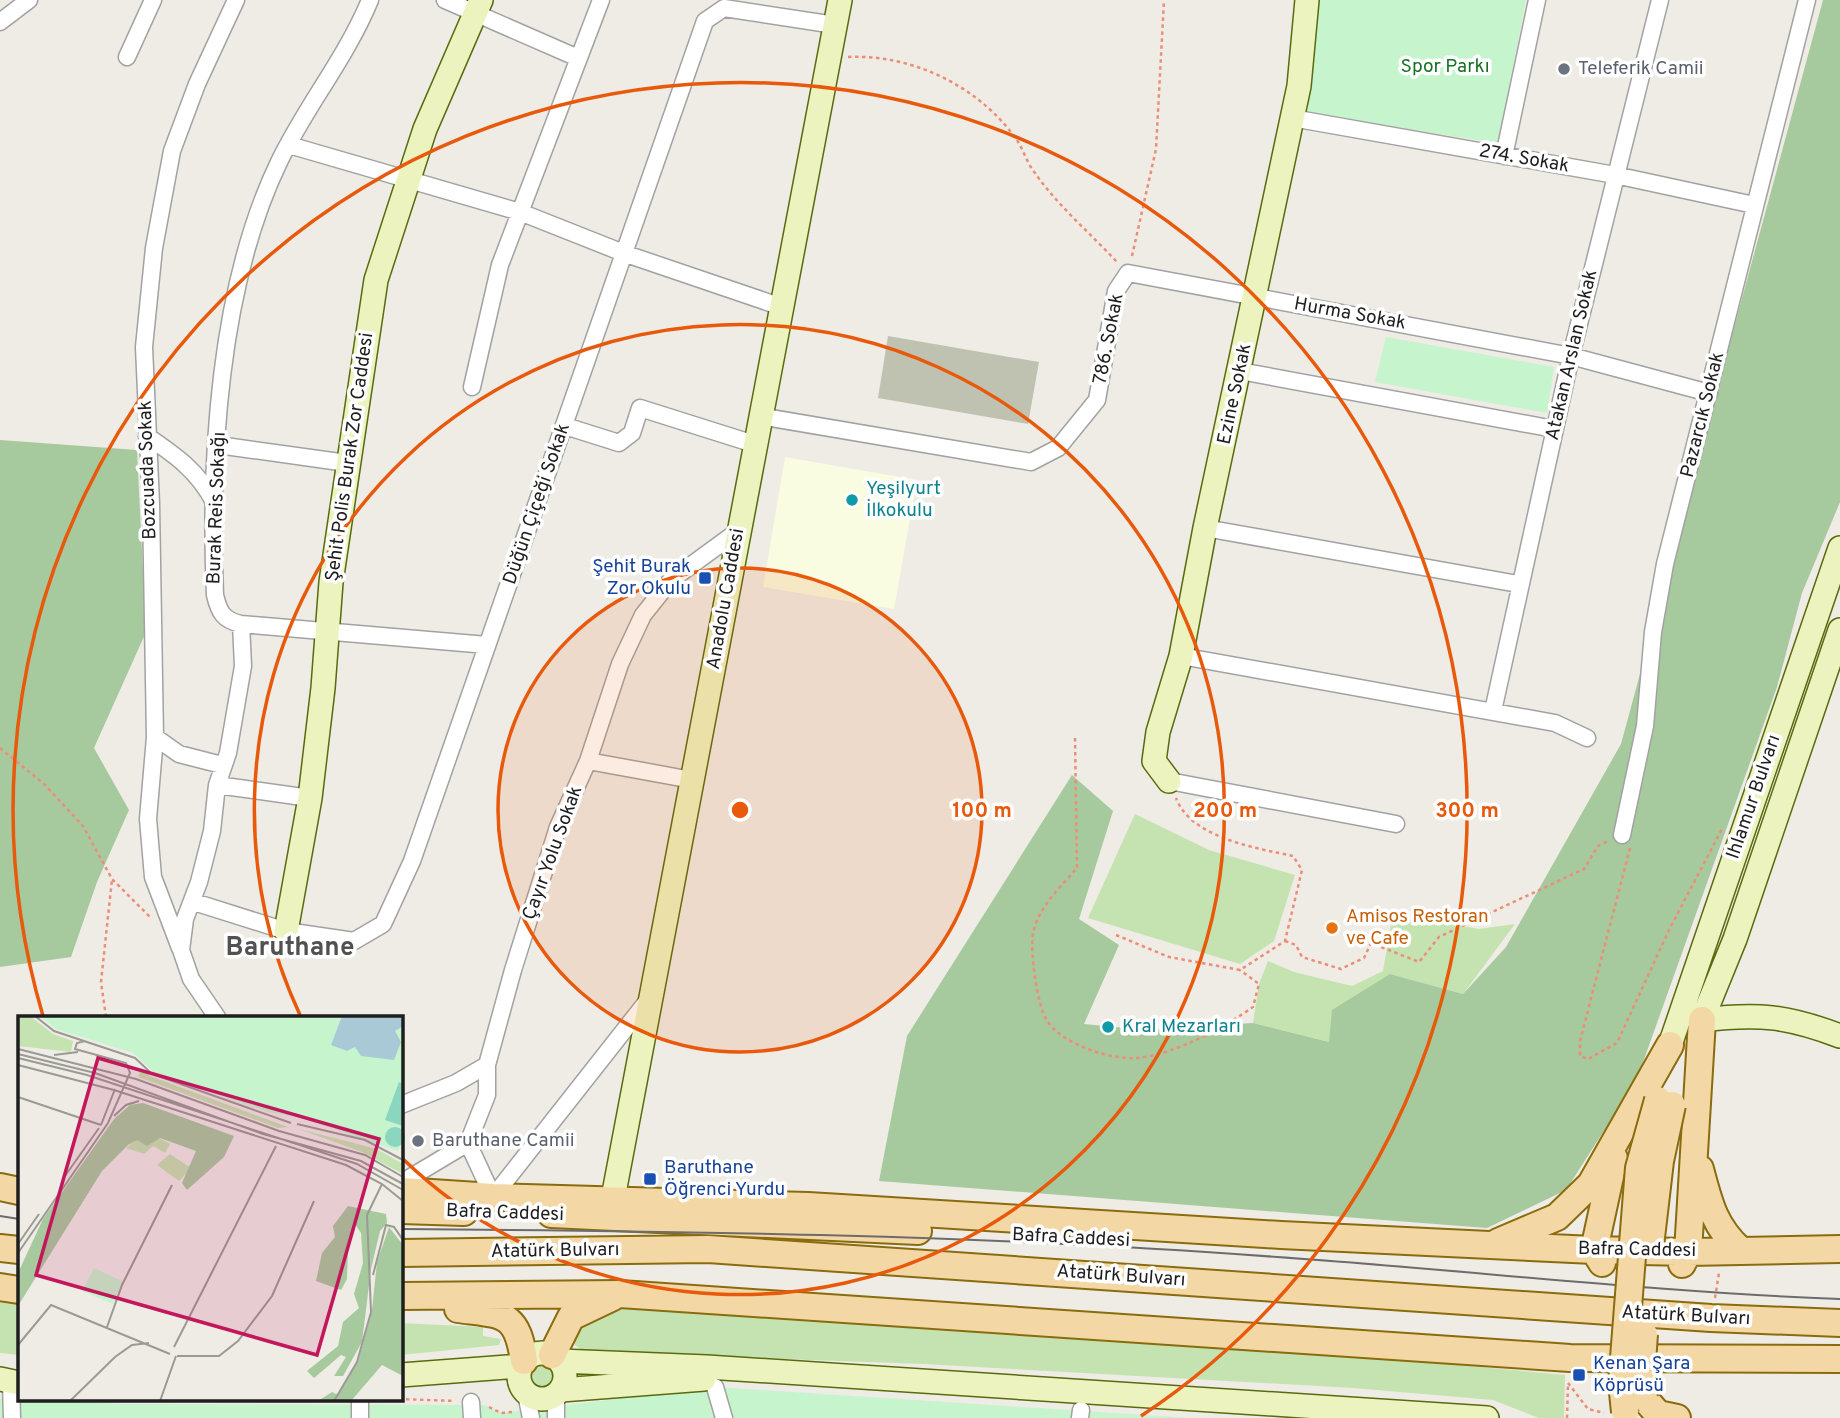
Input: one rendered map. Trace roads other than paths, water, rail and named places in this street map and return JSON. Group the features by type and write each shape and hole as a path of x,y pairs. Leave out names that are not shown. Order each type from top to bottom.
{"main road":[{"name":"Anadolu Caddesi","path":"613,1198 840,0"},
{"name":"Ezine Sokak","path":"1169,781 1154,761 1158,732 1181,656 1205,528 1256,298 1299,86 1307,0"},
{"name":"Şehit Polis Burak Zor Caddesi","path":"286,931 310,797 347,463 376,280 408,179 478,7"},
{"name":"Ihlamur Bulvarı","path":"1670,1045 1840,548"},
{"name":"Ihlamur Bulvarı","path":"1702,1020 1735,939 1840,630"},
{"path":"1702,1020 1749,1014 1806,1023 1840,1036"},
{"path":"1665,1101 1702,1020"},
{"path":"1685,1258 1702,1020"},
{"path":"1670,1045 1641,1376 1633,1409 1678,1418"},
{"path":"1490,1245 1557,1217 1591,1184 1670,1045"},
{"path":"1598,1256 1620,1133"},
{"path":"1693,1139 1709,1205 1731,1252"},
{"path":"0,1177 18,1181"},
{"path":"0,1187 18,1191"},
{"name":"Bafra Caddesi","path":"402,1191 493,1197 613,1198 808,1206 1268,1235 1490,1245 1598,1256"},
{"name":"Bafra Caddesi","path":"402,1210 619,1217 1490,1261 1598,1256 1685,1258 1731,1252 1840,1249"},
{"path":"0,1248 18,1250"},
{"name":"Atatürk Bulvarı","path":"402,1252 708,1249 1711,1318 1840,1323"},
{"path":"0,1287 18,1290"},
{"path":"557,1401 565,1375 556,1358 570,1317 621,1294"},
{"name":"Atatürk Bulvarı","path":"402,1296 621,1294 1570,1358 1837,1360"},
{"path":"402,1302 502,1315 520,1333 522,1363 519,1381 529,1407 540,1400 557,1401 791,1373"},
{"path":"402,1376 522,1363 542,1353 556,1358 1364,1407 1487,1418"}],"street":[{"path":"0,22 29,0"},
{"path":"127,57 153,0"},
{"name":"Bozcuada Sokak","path":"181,950 153,877 148,819 155,737 151,504 144,347 163,191 172,151 197,83 236,0"},
{"name":"Burak Reis Sokağı","path":"241,624 230,621 219,613 215,595 215,504 224,362 242,267 261,210 289,145 331,77 370,0"},
{"path":"445,0 478,7 578,58"},
{"path":"472,387 500,265 601,0"},
{"path":"1504,156 1536,0"},
{"name":"Atakan Arslan Sokak","path":"1493,711 1518,584 1571,356 1660,0"},
{"name":"Pazarcık Sokak","path":"1622,835 1645,726 1653,632 1665,564 1807,0"},
{"name":"Düğün Çiçeği Sokak","path":"194,902 286,931 354,941 383,925 412,861 626,254 705,21 724,8 835,26"},
{"name":"274. Sokak","path":"1292,118 1615,175 1754,205"},
{"path":"289,145 520,212 626,254 782,307"},
{"name":"Hurma Sokak","path":"1128,273 1256,298 1387,319 1571,356 1709,393"},
{"name":"786. Sokak","path":"760,416 1031,462 1058,448 1097,400 1116,291 1128,273"},
{"path":"1240,371 1554,429"},
{"path":"565,426 619,443 632,433 640,408 754,444"},
{"path":"147,436 180,458 203,480 215,504"},
{"path":"218,445 347,463"},
{"path":"1205,528 1518,584"},
{"name":"Çayır Yolu Sokak","path":"468,1143 487,1096 488,1065 513,970 558,827 588,761 620,664 643,615 671,580 738,531"},
{"path":"216,1016 191,979 181,950 186,919 194,902 212,831 217,785 228,753 243,666 241,624 487,645"},
{"path":"1181,656 1555,723 1587,738"},
{"path":"155,737 179,754 222,765"},
{"path":"588,761 692,780"},
{"path":"1169,781 1396,824"},
{"path":"217,785 310,797"},
{"path":"402,1182 468,1143 493,1197 650,998"},
{"path":"402,1105 456,1083 488,1065"},
{"path":"10,1382 12,1418"},
{"path":"715,1387 724,1418"},
{"path":"360,1400 360,1418"}],"tram line":[{"path":"0,1216 18,1219"},
{"path":"402,1229 730,1233 1058,1244 1277,1257 1699,1291 1840,1299"}],"place":[{"name":"Teleferik Camii","path":"1564,69"},
{"name":"Yeşilyurt İlkokulu","path":"852,500"},
{"name":"Şehit Burak Zor Okulu","path":"705,578"},
{"name":"Amisos Restoran ve Cafe","path":"1332,928"},
{"name":"Kral Mezarları","path":"1108,1027"},
{"name":"Baruthane Camii","path":"418,1141"},
{"name":"Baruthane Öğrenci Yurdu","path":"650,1179"},
{"name":"Kenan Şara Köprüsü","path":"1579,1375"}],"district":[{"name":"Baruthane","path":"290,948"}],"park label":[{"name":"Spor Parkı","path":"1445,67"}]}
